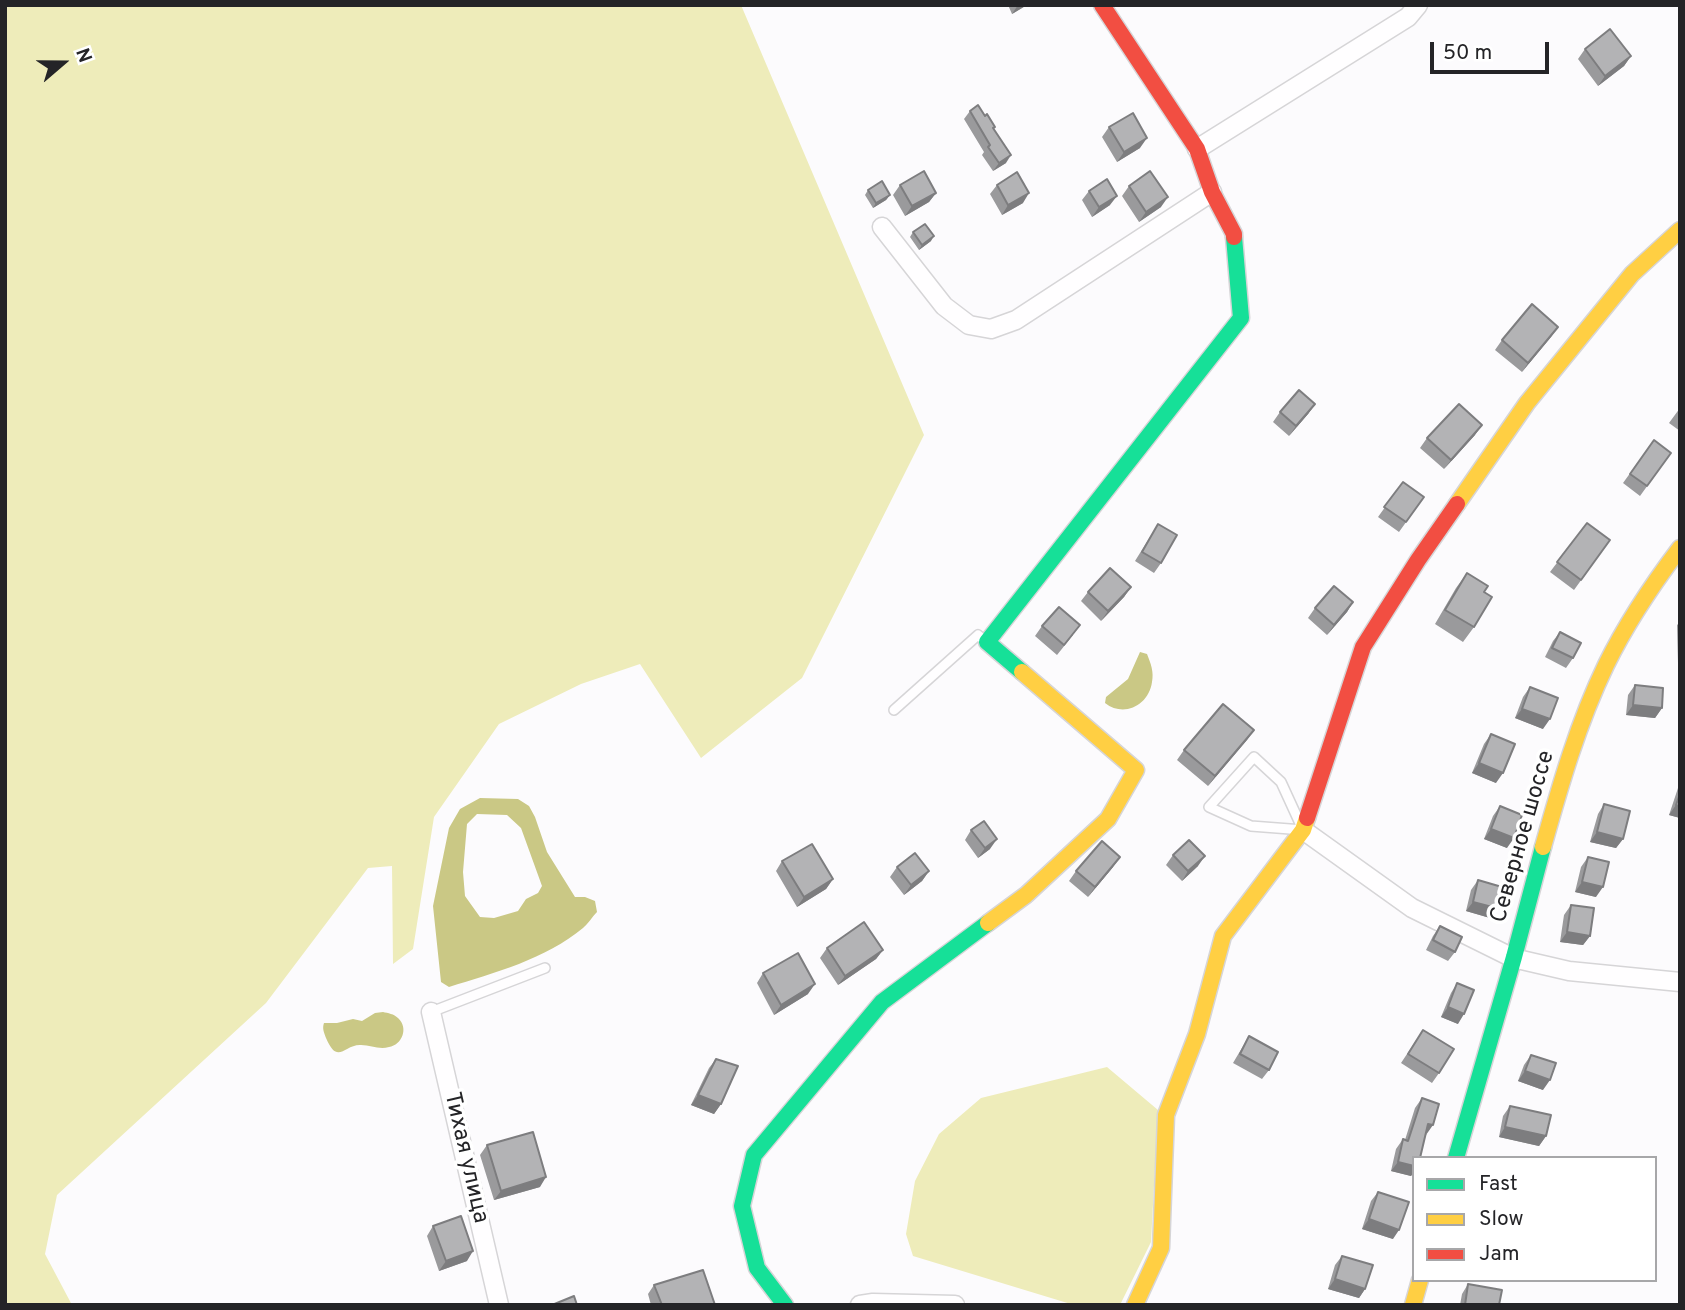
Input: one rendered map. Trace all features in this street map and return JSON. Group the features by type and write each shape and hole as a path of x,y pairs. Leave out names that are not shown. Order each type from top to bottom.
{"street":[{"path":"785,1305 757,1268 742,1206 754,1155 882,1002 1026,895 1108,819 1136,770 987,642 1241,318 1234,234 1212,192 1198,149 1102,5"},
{"path":"1198,149 1408,17 1418,5"},
{"path":"882,228 944,306 969,325 991,329 1016,320 1212,192"},
{"path":"1135,1305 1161,1248 1166,1115 1197,1034 1223,936 1303,830 1363,647 1418,560 1527,402 1632,274 1680,230"},
{"name":"Северное шоссе","path":"1457,1156 1560,785 1588,707 1619,640 1662,570 1680,548"},
{"path":"1303,830 1412,908 1513,958 1569,971 1680,982"},
{"name":"Тихая улица","path":"431,1012 499,1305"},
{"path":"1413,1305 1419,1282"},
{"path":"860,1305 955,1305"}],"lane":[{"path":"894,710 978,635 987,642"},
{"path":"1254,757 1281,782 1303,830 1251,826 1209,807 1254,757"},
{"path":"431,1012 545,968"}],"shaded area":[{"path":"5,5 741,5 924,435 802,678 701,758 640,664 581,684 499,724 434,817 413,949 393,964 392,866 368,868 266,1003 57,1195 45,1254 72,1305 5,1305"},
{"path":"1140,652 1147,654 1152,668 1153,678 1146,697 1141,703 1127,709 1105,703 1106,697 1128,679"},
{"path":"480,798 518,799 529,806 547,852 575,897 595,901 597,912 583,928 536,957 449,987 441,982 433,906 449,828 460,809","holes":["477,814 507,815 521,828 542,886 538,893 526,899 518,911 494,918 480,917 465,896 463,872 467,824"]},
{"path":"383,1012 396,1017 403,1026 402,1036 394,1046 355,1046 338,1052 330,1046 324,1023 353,1019 362,1021 375,1013"},
{"path":"1107,1067 1158,1110 1151,1242 1120,1305 1074,1305 913,1256 906,1234 915,1181 939,1134 981,1098"}],"building":[{"path":"1610,29 1631,56 1605,76 1585,49"},
{"path":"978,105 985,116 987,114 1011,155 999,163 970,111"},
{"path":"1133,113 1147,138 1124,152 1109,127"},
{"path":"924,171 936,193 912,206 900,185"},
{"path":"1150,171 1168,197 1146,212 1129,186"},
{"path":"1017,172 1029,193 1008,205 997,185"},
{"path":"1107,179 1117,196 1099,207 1089,191"},
{"path":"882,181 890,195 876,203 868,190"},
{"path":"925,224 934,236 922,245 913,232"},
{"path":"1532,304 1558,327 1528,363 1502,340"},
{"path":"1299,390 1315,404 1296,426 1280,412"},
{"path":"1459,404 1482,425 1451,460 1427,438"},
{"path":"1654,440 1671,453 1647,486 1630,474"},
{"path":"1403,482 1424,497 1406,522 1384,507"},
{"path":"1587,523 1610,540 1581,580 1557,562"},
{"path":"1158,524 1177,535 1161,563 1142,552"},
{"path":"1110,568 1131,587 1108,611 1088,592"},
{"path":"1467,573 1488,586 1484,592 1492,597 1474,627 1445,610"},
{"path":"1334,586 1353,602 1334,625 1315,608"},
{"path":"1059,607 1080,625 1064,645 1042,626"},
{"path":"1560,632 1581,643 1573,658 1552,648"},
{"path":"1635,685 1663,688 1662,708 1633,705"},
{"path":"1530,687 1558,698 1550,719 1522,709"},
{"path":"1223,704 1254,730 1215,776 1184,750"},
{"path":"1491,734 1515,744 1503,773 1479,763"},
{"path":"1604,804 1630,811 1623,839 1597,832"},
{"path":"1500,806 1522,815 1514,838 1491,829"},
{"path":"984,821 997,839 985,848 971,830"},
{"path":"1189,840 1205,856 1188,871 1173,855"},
{"path":"1102,841 1120,857 1095,887 1076,871"},
{"path":"812,844 833,879 804,897 782,861"},
{"path":"915,853 929,871 911,885 897,867"},
{"path":"1588,857 1609,862 1603,887 1582,882"},
{"path":"1478,880 1502,887 1496,908 1473,902"},
{"path":"1571,905 1594,908 1590,936 1567,932"},
{"path":"864,922 883,950 845,976 827,948"},
{"path":"1440,926 1462,937 1455,952 1433,940"},
{"path":"798,953 815,984 781,1005 763,973"},
{"path":"1457,983 1474,990 1464,1014 1448,1007"},
{"path":"1423,1030 1454,1049 1439,1073 1408,1054"},
{"path":"1249,1036 1278,1052 1269,1070 1240,1054"},
{"path":"1531,1055 1556,1063 1550,1080 1525,1071"},
{"path":"716,1059 738,1066 721,1104 698,1095"},
{"path":"1422,1098 1439,1104 1433,1125 1428,1124 1420,1156 1412,1156 1412,1166 1398,1162 1403,1139 1408,1141"},
{"path":"1510,1106 1551,1115 1546,1136 1505,1127"},
{"path":"533,1132 546,1177 501,1191 487,1145"},
{"path":"1378,1192 1409,1202 1399,1230 1369,1219"},
{"path":"461,1216 473,1251 446,1261 433,1226"},
{"path":"1342,1256 1373,1265 1365,1289 1335,1279"},
{"path":"703,1270 715,1305 662,1305 654,1285"},
{"path":"1468,1284 1502,1290 1499,1305 1465,1305"},
{"path":"574,1296 577,1305 552,1305"}],"traffic: fast":[{"path":"1022,672 987,642 1241,318 1234,237"},
{"path":"1457,1156 1543,847"},
{"path":"785,1305 757,1268 742,1206 754,1155 882,1002 988,923"}],"traffic: slow":[{"path":"1457,504 1527,403 1632,274 1680,230"},
{"path":"1543,847 1578,732 1606,665 1640,605 1680,548"},
{"path":"988,923 1026,895 1108,819 1136,770 1022,672"},
{"path":"1135,1305 1161,1248 1166,1115 1197,1034 1223,936 1303,830 1307,818"},
{"path":"1413,1305 1419,1282"}],"traffic: jam":[{"path":"1102,5 1197,149 1212,192 1234,237"},
{"path":"1307,818 1363,647 1457,504"}]}
